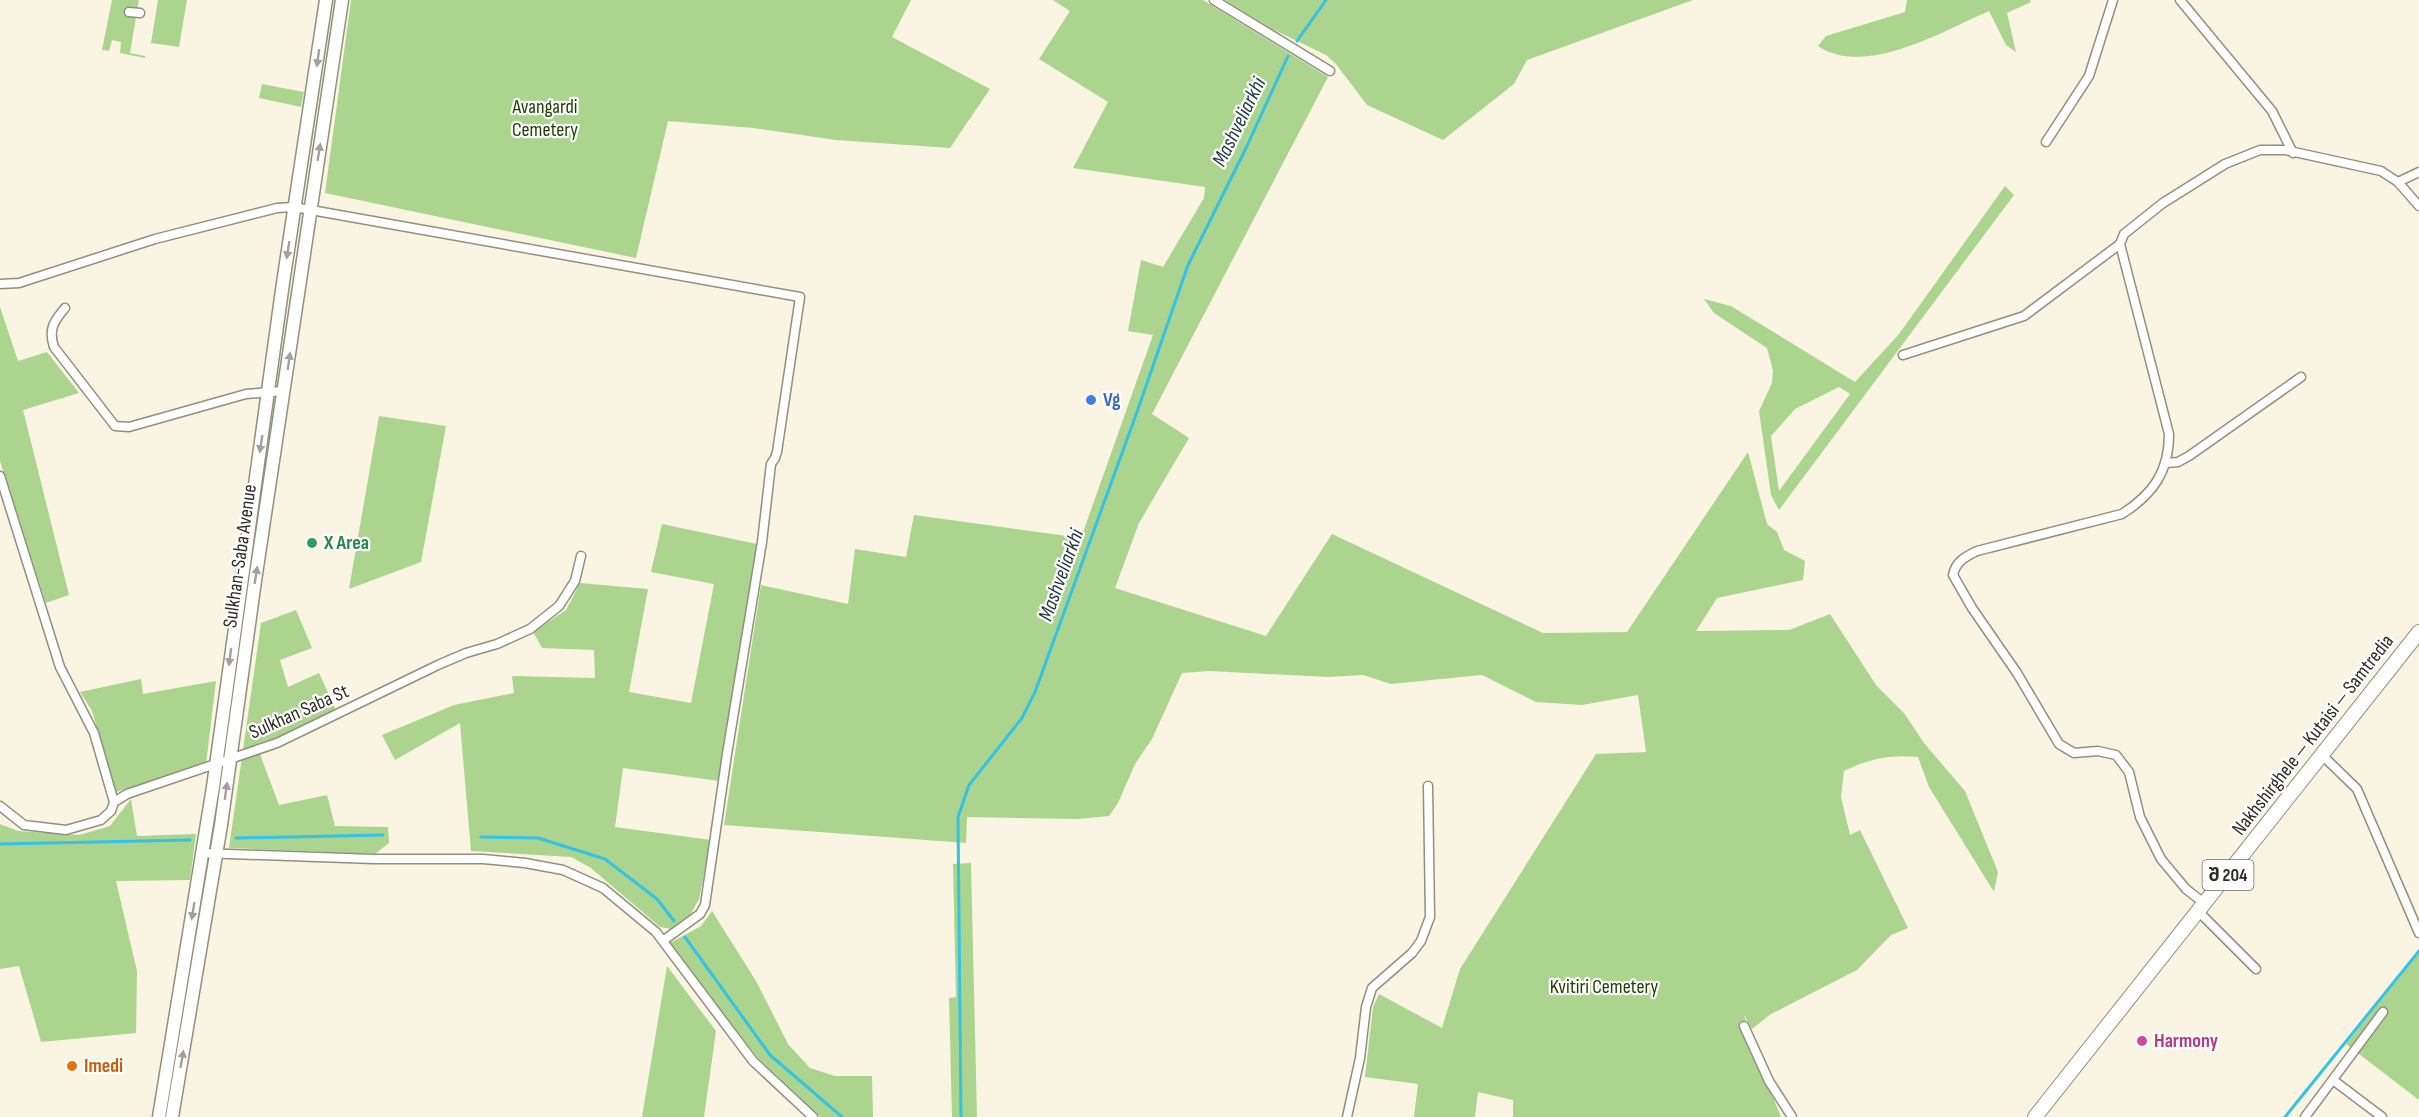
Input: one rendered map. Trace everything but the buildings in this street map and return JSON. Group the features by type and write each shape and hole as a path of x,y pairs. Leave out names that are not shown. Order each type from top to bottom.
{"main road":[{"name":"Sulkhan-Saba Avenue","path":"159,1117 207,825 294,207 326,0"},
{"name":"Sulkhan-Saba Avenue","path":"172,1117 222,825 255,581 342,0"},
{"name":"Nakhshirghele — Kutaisi — Samtredia","path":"2035,1117 2419,632"}],"street":[{"path":"1214,0 1330,71"},
{"path":"2046,142 2089,76 2113,0"},
{"path":"2180,0 2272,111 2294,153"},
{"path":"129,12 140,14"},
{"path":"1903,355 2024,316 2120,244 2124,234 2141,219 2224,164 2260,150 2294,153 2381,171 2398,182 2419,206"},
{"path":"2398,182 2419,172"},
{"path":"0,284 18,283 155,239 277,208 294,207 800,297 776,458 771,464 762,542 705,905 700,914 664,940"},
{"path":"2120,244 2169,434 2169,454 2166,463 2154,486 2140,503 2122,514 1977,551 1963,558 1955,566 1953,575 1972,608 2017,673 2059,744 2074,753 2098,751 2116,755 2129,772 2140,817 2161,859 2256,969"},
{"path":"65,308 53,322 50,332 54,347 115,426 129,427 246,394 284,391"},
{"path":"2166,463 2178,462 2189,456 2301,377"},
{"path":"0,476 60,667 94,733 114,802"},
{"name":"Sulkhan Saba St","path":"0,806 24,825 66,830 101,820 111,811 114,802 127,794 277,743 438,665 466,653 497,644 530,629 559,606 575,581 581,556"},
{"path":"2322,755 2357,789 2419,933"},
{"path":"1347,1117 1360,1058 1366,1007 1372,988 1412,952 1427,930 1430,917 1428,786"},
{"path":"202,854 374,859 483,859 563,870 603,888 664,940 753,1060 813,1117"},
{"path":"2305,1117 2383,1012"},
{"path":"1744,1026 1769,1081 1792,1117"},
{"path":"2333,1080 2382,1117"}],"green space":[{"path":"112,0 139,0 130,53 145,56 145,58 120,53 121,42 112,40 109,51 102,50"},
{"path":"158,0 187,0 179,47 151,43"},
{"name":"Avangardi Cemetery","path":"351,0 911,0 892,37 990,89 950,148 836,140 753,128 668,121 636,258 325,193"},
{"name":"Kvitiri Cemetery","path":"1053,0 1203,0 1328,77 1152,414 1189,438 1139,523 1115,588 1266,636 1332,534 1543,633 1627,632 1748,452 1767,524 1777,532 1784,550 1805,561 1803,580 1717,598 1696,631 1789,630 1830,614 1876,685 1904,713 1924,743 1965,791 1998,872 1994,892 1929,787 1918,757 1880,758 1844,771 1841,797 1850,835 1860,830 1908,928 1891,935 1857,970 1771,1014 1752,1029 1744,1015 1753,1048 1781,1117 1513,1117 1513,1100 1478,1092 1475,1117 1414,1117 1418,1084 1365,1077 1373,1007 1379,994 1442,1028 1460,969 1596,754 1646,752 1638,695 1582,705 1536,702 1482,675 1391,684 1363,675 1328,677 1209,671 1182,673 1152,739 1135,764 1118,803 1109,816 1078,819 967,817 966,843 724,825 761,585 848,604 855,549 906,557 914,515 1081,538 1153,335 1128,331 1141,260 1163,267 1204,198 1205,187 1073,168 1108,102 1039,59 1070,11"},
{"path":"1225,0 1693,0 1527,60 1514,84 1443,140 1367,105 1336,64 1326,55 1270,28"},
{"path":"1907,0 2030,0 2031,2 2007,13 2016,52 2006,45 1989,11 1927,39 1881,54 1858,57 1837,55 1818,46 1826,36 1905,12"},
{"path":"262,84 304,92 301,107 259,98"},
{"path":"2005,186 2014,195 1779,510 1771,495 1759,411 1772,383 1773,371 1767,348 1714,313 1704,299 1731,306 1855,382 1899,334","holes":["1839,387 1850,394 1779,491 1771,436 1795,409"]},
{"path":"0,307 18,361 47,352 79,393 23,410 69,595 46,603 0,461"},
{"path":"379,416 446,426 421,562 349,589"},
{"path":"662,524 757,544 719,781 623,768 615,827 711,840 699,899 688,919 671,929 660,927 591,868 571,857 471,851 460,723 395,760 382,735 454,705 514,693 512,676 595,678 594,650 542,648 533,632 566,610 580,583 648,589 629,692 691,703 714,584 651,572"},
{"path":"296,610 312,648 280,660 288,687 319,673 336,710 282,736 260,743 261,757 279,805 327,795 335,826 388,827 389,843 375,854 229,848 261,623"},
{"path":"141,679 143,694 216,681 206,764 116,792 92,711 80,692"},
{"path":"131,799 137,836 196,834 190,880 116,881 137,971 136,1033 41,1042 19,966 0,969 0,824 18,831 79,835 110,826"},
{"path":"971,863 977,1117 952,1117 949,998 956,997 953,864"},
{"path":"712,911 756,981 788,1044 810,1068 835,1076 872,1076 873,1117 820,1117 757,1057 670,943 701,926"},
{"path":"2419,953 2419,1100 2346,1044"},
{"path":"667,966 716,1031 704,1117 642,1117"}],"waterway":[{"name":"Mashveliarkhi","path":"1297,41 1326,0"},
{"name":"Mashveliarkhi","path":"961,1117 958,817 969,785 1022,718 1035,692 1188,265 1247,146 1288,56"},
{"path":"236,838 383,835"},
{"path":"481,837 538,838 605,859 657,899 674,921"},
{"path":"0,844 190,840"},
{"path":"685,937 770,1055 842,1117"},
{"path":"2285,1117 2419,951"}],"place":[{"name":"Vg","path":"1091,400"},
{"name":"X Area","path":"312,543"},
{"name":"Harmony","path":"2142,1041"},
{"name":"Imedi","path":"72,1066"}]}
